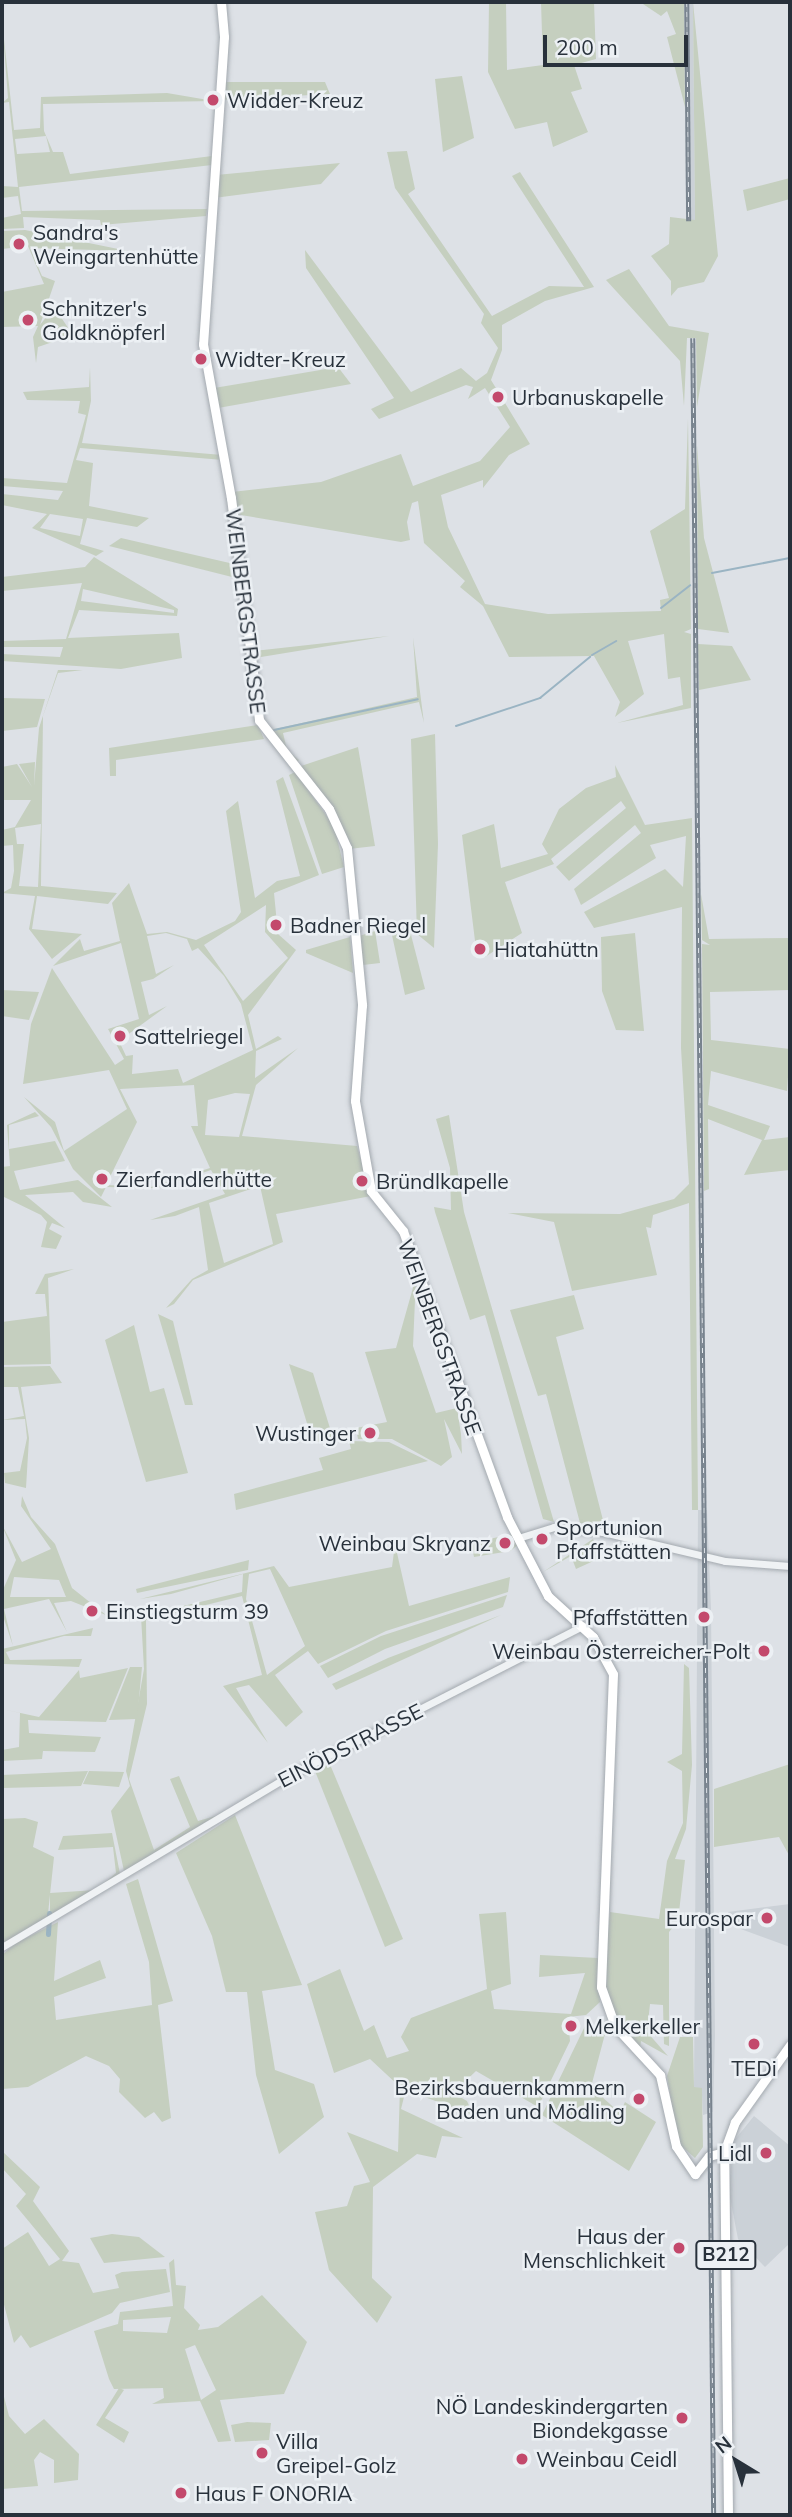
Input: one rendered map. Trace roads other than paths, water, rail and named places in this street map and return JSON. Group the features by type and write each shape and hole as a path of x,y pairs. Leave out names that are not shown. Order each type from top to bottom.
{"main road":[{"name":"WEINBERGSTRASSE","path":"221,2 203,344 230,487 259,720 329,810 347,848 362,1005 354,1077 362,1158 371,1191 403,1231 491,1482 518,1538 554,1605 583,1626"},
{"path":"583,1626 609,1665 615,1687 607,1913 600,1973 604,2006 660,2075 676,2146 695,2174 709,2156 724,2156"},
{"name":"B212","path":"728,2515 724,2156 735,2123 790,2045"}],"street":[{"path":"518,1538 554,1527 603,1532 733,1562 790,1566"},
{"name":"EINÖDSTRASSE","path":"2,1947 126,1879 296,1772 583,1626"}],"waterway":[{"path":"712,573 790,558"},
{"path":"661,608 690,585"},
{"path":"592,655 616,641"},
{"path":"456,726 540,698 590,657"},
{"path":"274,730 418,699"},
{"path":"48,1934 49,1913"}],"railway":[{"path":"687,2 689,221"},
{"path":"693,338 714,2515"}],"place":[{"name":"Widder-Kreuz","path":"213,100"},
{"name":"Sandra's Weingartenhütte","path":"19,244"},
{"name":"Schnitzer's Goldknöpferl","path":"28,320"},
{"name":"Widter-Kreuz","path":"201,359"},
{"name":"Urbanuskapelle","path":"498,397"},
{"name":"Badner Riegel","path":"276,925"},
{"name":"Hiatahüttn","path":"480,949"},
{"name":"Sattelriegel","path":"120,1036"},
{"name":"Zierfandlerhütte","path":"102,1179"},
{"name":"Bründlkapelle","path":"362,1181"},
{"name":"Wustinger","path":"370,1433"},
{"name":"Sportunion Pfaffstätten","path":"542,1539"},
{"name":"Weinbau Skryanz","path":"505,1543"},
{"name":"Einstiegsturm 39","path":"92,1611"},
{"name":"Pfaffstätten","path":"704,1617"},
{"name":"Weinbau Österreicher-Polt","path":"764,1651"},
{"name":"Eurospar","path":"767,1918"},
{"name":"Melkerkeller","path":"571,2026"},
{"name":"TEDi","path":"754,2044"},
{"name":"Bezirksbauernkammern Baden und Mödling","path":"639,2099"},
{"name":"Lidl","path":"766,2153"},
{"name":"Haus der Menschlichkeit","path":"679,2248"},
{"name":"NÖ Landeskindergarten Biondekgasse","path":"682,2418"},
{"name":"Villa Greipel-Golz","path":"262,2453"},
{"name":"Weinbau Ceidl","path":"522,2459"},
{"name":"Haus F ONORIA","path":"181,2493"}]}
